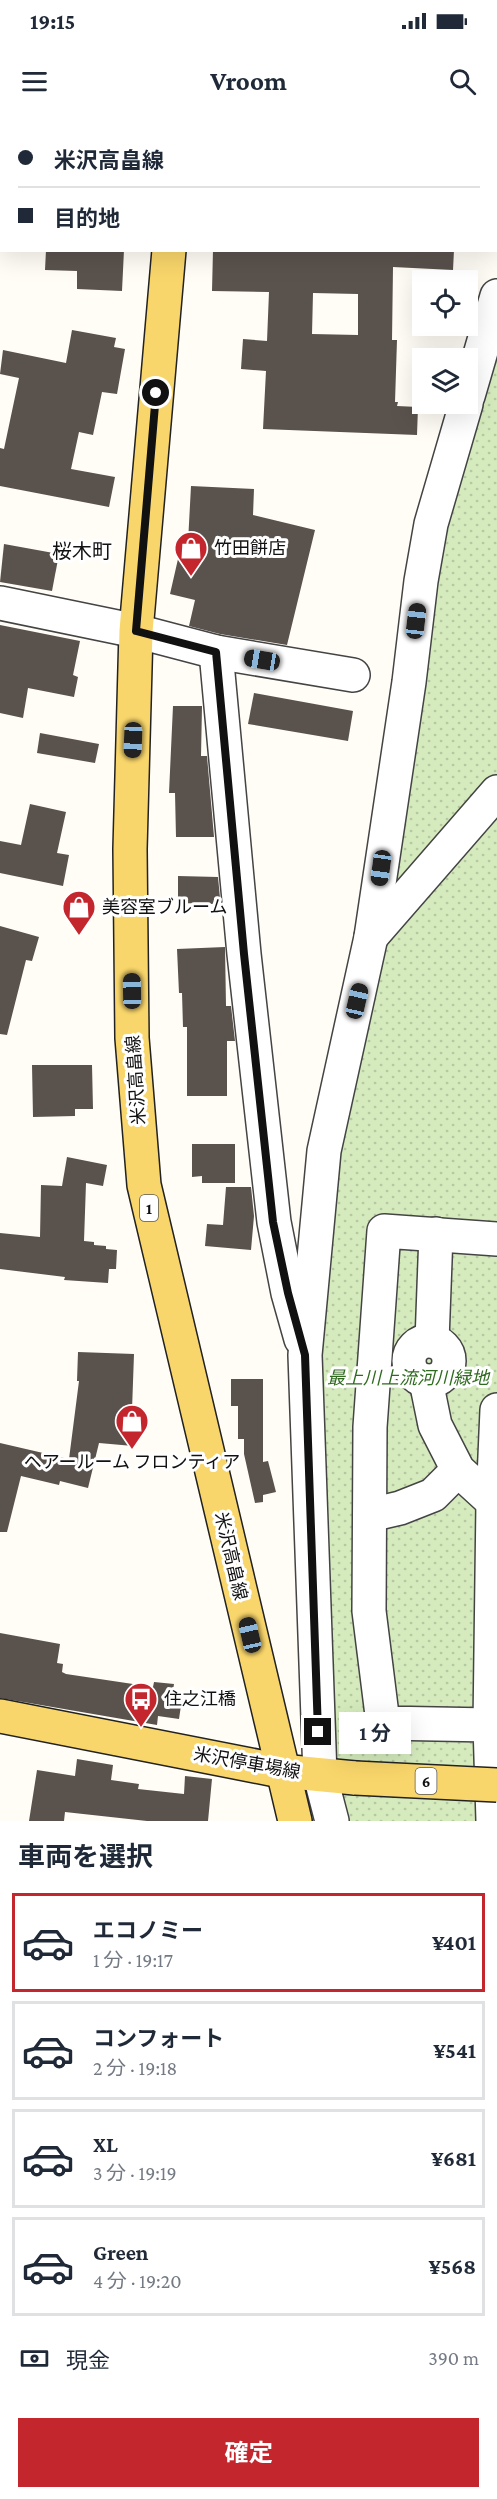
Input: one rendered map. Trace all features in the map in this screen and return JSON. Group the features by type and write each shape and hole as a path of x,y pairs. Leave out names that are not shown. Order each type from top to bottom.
{"main road":[{"name":"米沢高畠線","path":"169,252 136,631 130,849 132,1002 144,1185 295,1821"},
{"name":"米沢停車場線","path":"0,1716 282,1771 355,1778 497,1785"}],"street":[{"path":"478,362 497,296"},
{"path":"332,1821 320,1775 305,1355 324,1151 371,937 429,536 463,414"},
{"path":"0,603 136,631 216,652 353,675"},
{"path":"216,652 244,954 273,1222 288,1293 305,1355"},
{"path":"371,937 497,792"},
{"path":"490,1725 383,1723 369,1611 370,1427 384,1232 497,1239"},
{"path":"436,1234 432,1341 446,1349 450,1364 441,1378 426,1381 435,1425 458,1470 493,1502"},
{"path":"493,1821 490,1725 493,1502 497,1410"},
{"path":"370,1515 400,1508 433,1495 458,1470"}],"green space":[{"name":"最上川上流河川緑地","path":"497,347 497,1821 343,1821 329,1739 318,1358 335,1154 436,535 475,414 478,414 478,406"}],"building":[{"path":"46,252 124,252 122,291 77,289 77,271 45,270"},
{"path":"213,252 454,252 453,270 393,267 392,340 397,340 395,402 398,402 397,406 412,407 412,414 418,414 417,435 263,429 266,371 241,369 243,339 267,341 269,292 212,291","holes":["313,293 358,294 358,335 312,334"]},
{"path":"72,330 116,338 114,347 125,349 117,394 102,392 93,435 79,432 71,469 115,477 109,507 0,486 0,448 4,449 19,378 0,374 3,350 66,363"},
{"path":"191,486 254,489 253,515 315,530 287,645 220,634 189,626 195,600 170,594 178,559 187,561"},
{"path":"4,544 59,554 52,591 0,582"},
{"path":"0,625 80,641 73,675 78,677 74,697 28,688 23,718 0,713"},
{"path":"254,693 353,711 348,741 248,724"},
{"path":"173,706 202,706 201,756 207,756 214,837 176,837 175,793 169,793"},
{"path":"40,733 99,744 95,763 37,753"},
{"path":"30,804 66,812 57,853 69,855 63,886 0,873 0,841 21,845"},
{"path":"178,876 218,877 220,898 214,898 214,904 178,903"},
{"path":"0,926 39,937 32,961 26,960 7,1035 0,1034"},
{"path":"225,947 226,1006 231,1006 235,1041 227,1041 227,1096 187,1096 187,1027 183,1027 177,949"},
{"path":"32,1065 92,1065 93,1109 75,1109 75,1116 33,1117"},
{"path":"192,1144 235,1144 235,1183 202,1183 202,1176 192,1177"},
{"path":"67,1157 107,1165 103,1186 86,1183 84,1241 106,1246 106,1249 117,1250 116,1269 109,1269 108,1283 64,1280 65,1277 0,1269 0,1233 40,1237 41,1185 62,1186"},
{"path":"226,1187 251,1187 254,1216 251,1250 205,1246 207,1224 223,1225"},
{"path":"78,1352 134,1354 132,1410 136,1410 133,1446 99,1443 88,1488 60,1481 59,1485 21,1476 7,1532 0,1532 0,1443 69,1459 79,1381 77,1381"},
{"path":"231,1379 263,1379 263,1462 268,1461 276,1492 263,1495 263,1502 255,1503 244,1454 244,1439 238,1439 238,1406 231,1406"},
{"path":"0,1633 60,1644 57,1663 63,1664 62,1672 66,1674 153,1687 154,1682 174,1684 173,1690 183,1692 179,1719 158,1716 157,1725 0,1698"},
{"path":"77,1759 113,1765 111,1780 139,1784 138,1789 184,1794 185,1776 212,1779 208,1821 147,1821 65,1812 64,1821 29,1821 37,1770 75,1776"}],"place":[{"name":"竹田餅店","path":"191,577"},
{"name":"美容室ブルーム","path":"79,936"},
{"name":"ヘアールーム フロンティア","path":"132,1450"},
{"name":"住之江橋","path":"141,1728"}],"district":[{"name":"桜木町","path":"82,551"}],"route":[{"path":"156,393 136,631 216,652 244,954 273,1222 288,1293 305,1355 318,1732"}]}
